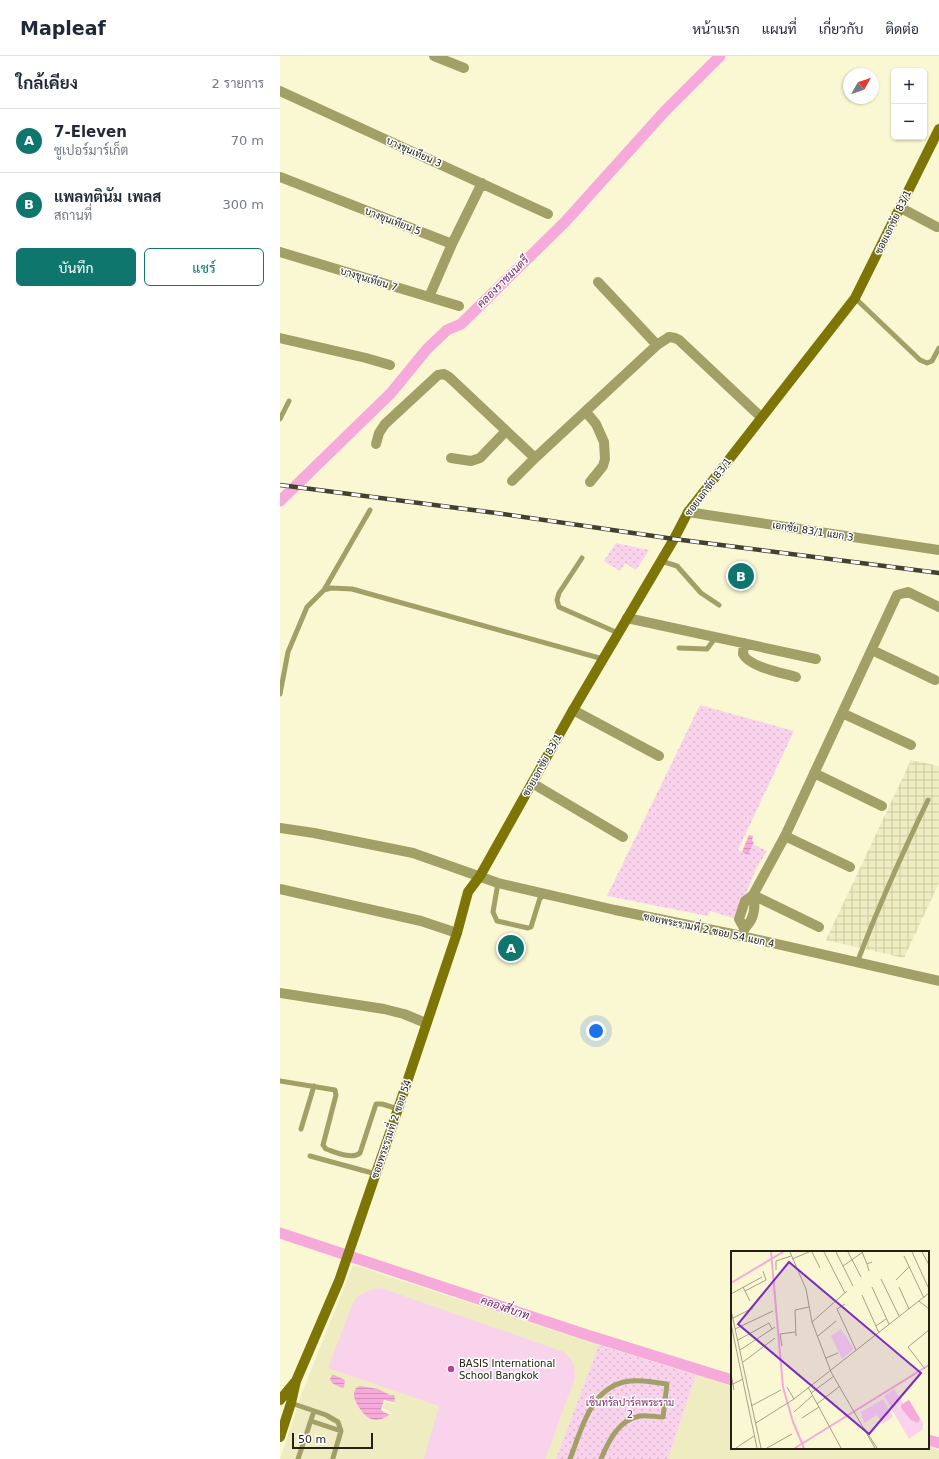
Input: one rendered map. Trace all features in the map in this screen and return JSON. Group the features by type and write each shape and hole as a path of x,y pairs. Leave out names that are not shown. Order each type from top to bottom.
{"street":[{"path":"434,56 464,68"},
{"name":"บางขุนเทียน 3","path":"280,92 548,214"},
{"name":"ซอยเอกชัย 83/1","path":"480,876 573,710 688,512 855,298 939,129"},
{"name":"บางขุนเทียน 5","path":"280,177 452,244"},
{"path":"429,297 452,244 482,183"},
{"path":"900,208 938,227"},
{"name":"บางขุนเทียน 7","path":"280,252 459,306"},
{"path":"598,282 657,345"},
{"path":"512,481 657,345 669,337 679,340 761,417"},
{"path":"280,338 390,365"},
{"path":"376,444 379,433 385,424 438,374 440,374 449,377 535,458"},
{"path":"586,412 596,424 604,442 605,459 603,466 590,482"},
{"path":"451,458 471,461 480,458 506,431"},
{"name":"เอกชัย 83/1 แยก 3","path":"688,512 939,550"},
{"path":"743,932 751,921 755,905 753,895 785,836 897,595 908,592 939,607"},
{"path":"627,618 816,659"},
{"path":"744,643 743,654 748,661 755,665 796,677"},
{"path":"872,650 935,680"},
{"path":"573,710 659,756"},
{"path":"842,713 911,745"},
{"path":"814,773 882,806"},
{"path":"532,783 623,837"},
{"name":"ซอยพระรามที่ 2 ซอย 54 แยก 4","path":"280,828 314,833 412,853 498,883 615,910 743,932 857,963 939,981"},
{"path":"785,836 850,867"},
{"name":"ซอยพระรามที่ 2 ซอย 54","path":"280,1437 291,1403 296,1381 339,1281 363,1213 457,933 468,892 480,876"},
{"path":"280,888 421,921 457,933"},
{"path":"753,895 819,927"},
{"path":"280,993 384,1009 404,1014 426,1023"},
{"name":"ซอยพระรามที่ 2 ซอย 54","path":"280,1400 296,1381"}],"lane":[{"path":"855,298 920,360 927,363 932,361 939,348"},
{"path":"280,420 289,401"},
{"path":"280,694 288,652 307,607 324,590 370,510"},
{"path":"582,558 559,593 557,600 559,606 618,633"},
{"path":"660,561 677,566 701,593 719,605"},
{"path":"324,590 331,588 352,589 603,659"},
{"path":"680,648 707,649 716,637"},
{"path":"857,963 894,871 928,800"},
{"path":"498,883 492,912 494,917 497,921 528,928 532,927 540,898 547,894"},
{"path":"280,1081 334,1089 336,1092 323,1145 324,1148 328,1150 353,1156 360,1153 376,1104 382,1104 398,1109"},
{"path":"301,1129 314,1086"},
{"path":"310,1156 376,1174"},
{"path":"570,1459 586,1417 595,1401 606,1391 623,1382 638,1381 667,1384 663,1417 641,1416 631,1419 614,1433 601,1459"},
{"path":"291,1403 334,1419 338,1422 341,1432 333,1458"},
{"path":"298,1459 314,1411"},
{"path":"311,1421 341,1432"}],"shaded area":[{"path":"911,760 939,766 939,883 904,958 826,940"},
{"path":"749,835 753,836 752,841 754,842 748,855 742,852"},
{"name":"BASIS International School Bangkok","path":"353,1265 599,1345 556,1459 280,1459 302,1393"},
{"path":"332,1375 345,1380 344,1387 342,1388 332,1383 330,1379"},
{"path":"696,1375 731,1386 731,1449 929,1449 929,1446 939,1450 939,1459 668,1459"},
{"path":"361,1386 378,1389 390,1395 394,1395 394,1402 384,1400 381,1410 391,1414 376,1420 367,1417 360,1409 354,1396 354,1391 357,1387"}],"green space":[{"path":"616,543 649,550 636,570 625,563 620,571 604,561"},
{"path":"700,705 794,731 738,850 748,855 753,844 767,851 757,867 737,914 733,918 710,911 708,916 607,896"},
{"path":"381,1288 564,1352 574,1363 575,1378 545,1459 424,1459 439,1406 328,1368 353,1303 358,1296 365,1292"},
{"name":"เซ็นทรัลปาร์คพระราม 2","path":"599,1345 696,1375 668,1459 556,1459"}],"pier":[{"path":"384,1400 395,1403 385,1402 383,1408 392,1413 391,1415 381,1410"}],"waterway":[{"name":"คลองราชมนตรี","path":"280,501 391,393 427,349 447,330 461,324 565,222 665,111 720,56"},
{"name":"คลองสี่บาท","path":"280,1233 587,1335 731,1380"},
{"name":"คลองสี่บาท","path":"929,1440 939,1443"}],"railway":[{"path":"280,485 496,513 674,539 939,573"}],"place":[{"name":"แพลทตินัม เพลส","path":"741,576"},
{"name":"7-Eleven","path":"511,948"},
{"name":"BASIS International School Bangkok","path":"451,1369"}]}
